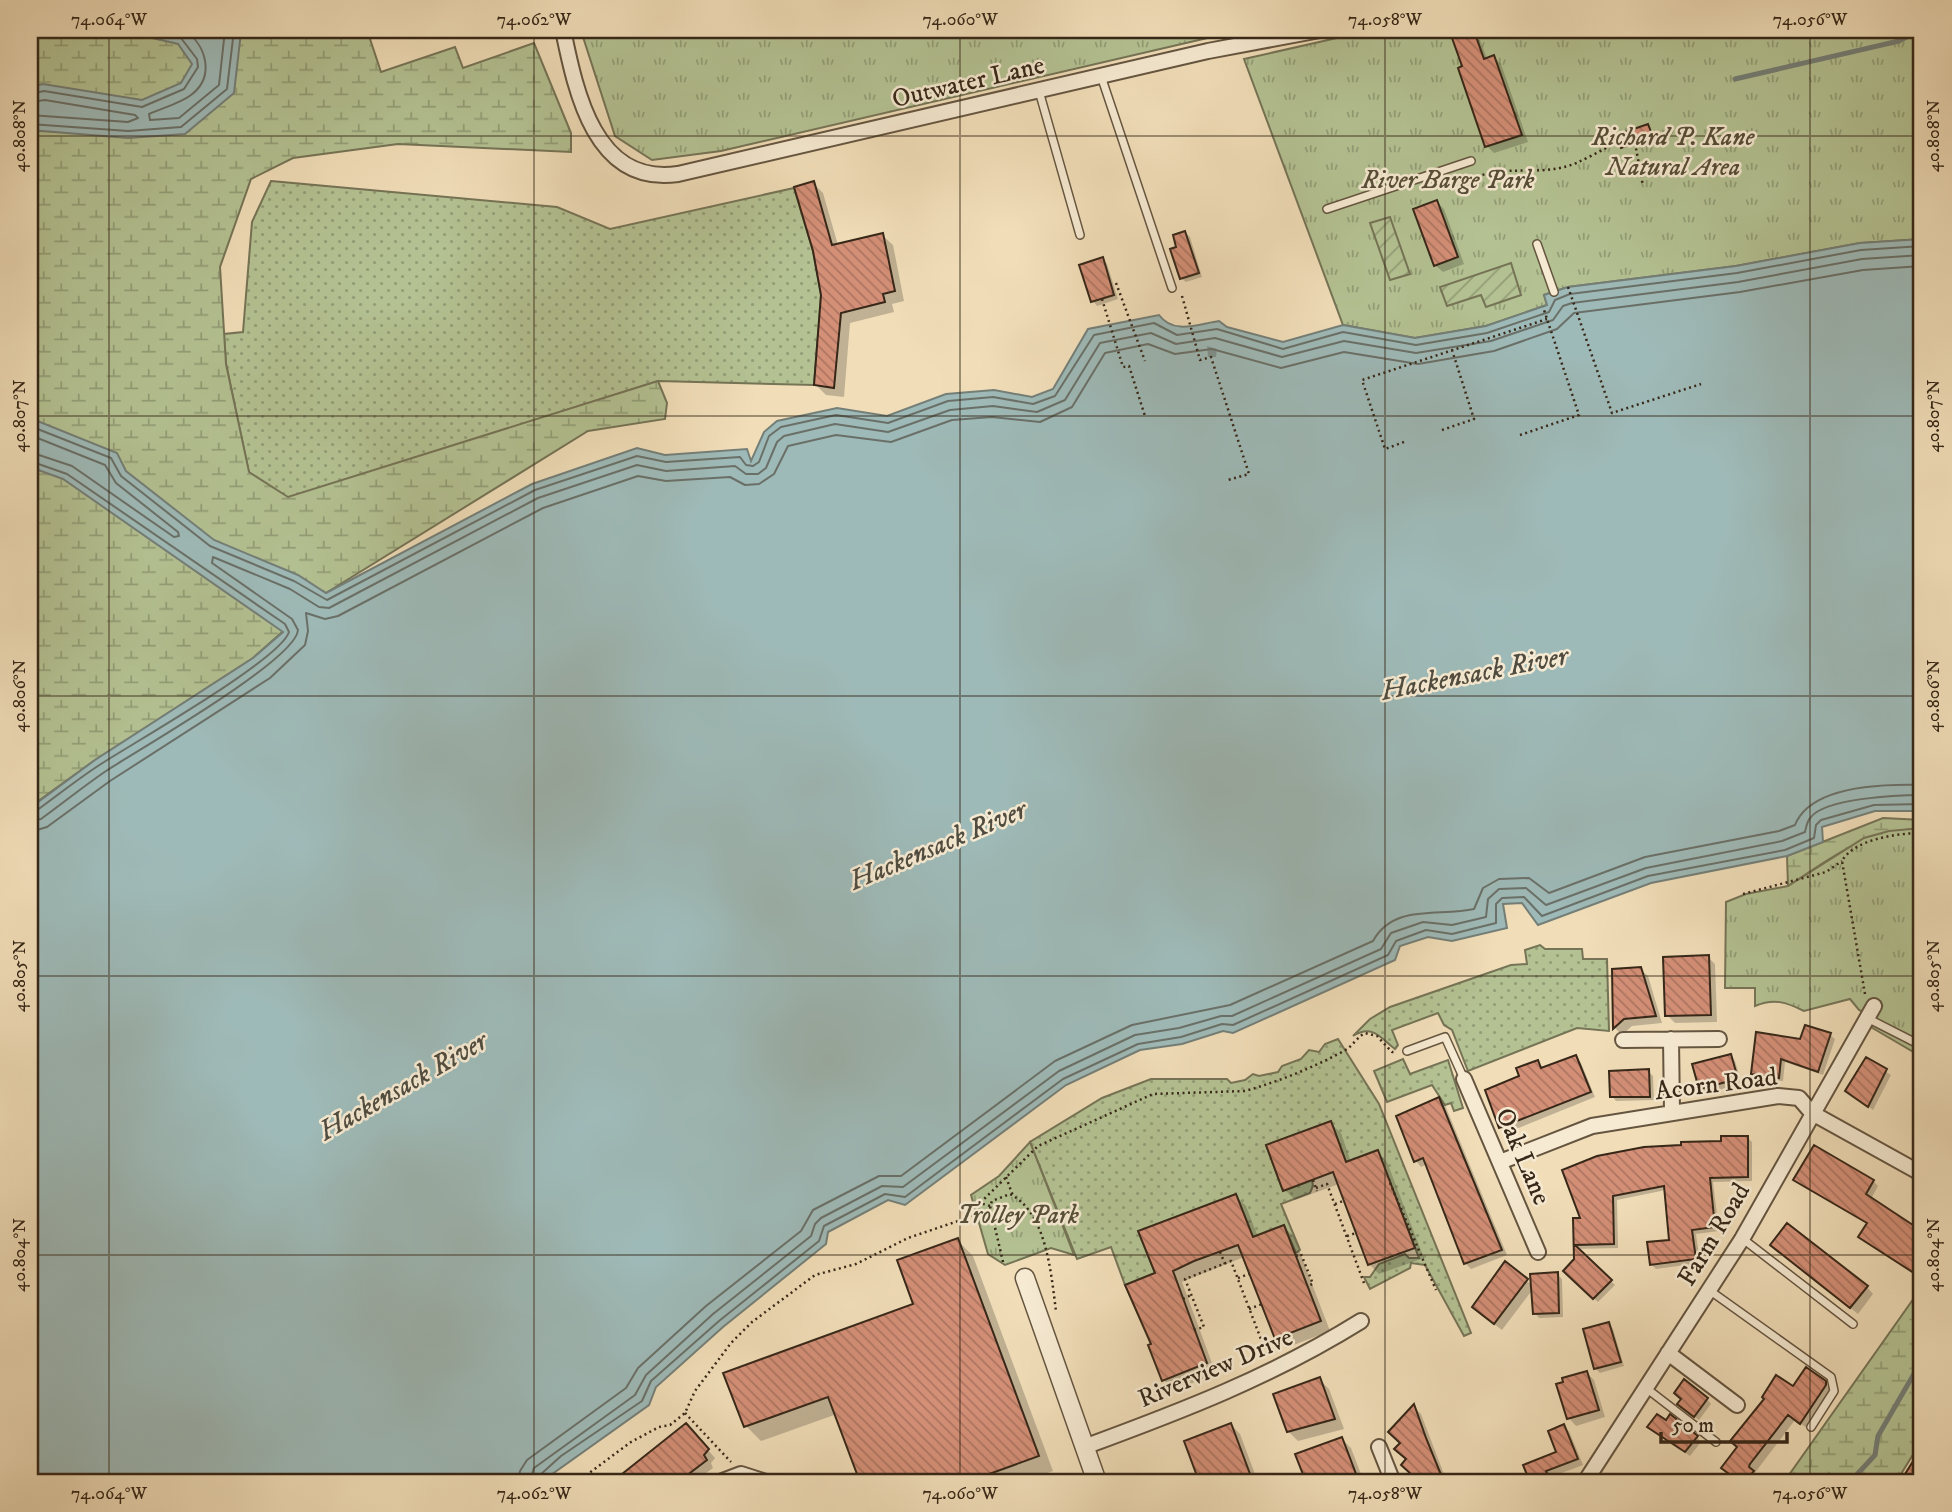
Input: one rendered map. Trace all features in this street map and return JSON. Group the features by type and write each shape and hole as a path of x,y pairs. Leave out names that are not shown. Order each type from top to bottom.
{"street":[{"name":"Outwater Lane","path":"563,30 576,83 597,135 614,156 629,168 647,175 678,174 1101,76 1320,30"},
{"name":"Farm Road","path":"1585,1482 1742,1239 1869,1008"},
{"path":"1671,1039 1672,1112"},
{"path":"1623,1040 1719,1039"},
{"name":"Oak Lane","path":"1464,1079 1538,1252"},
{"name":"Acorn Road","path":"1500,1162 1591,1126 1778,1096 1799,1098 1812,1113 1922,1174"},
{"path":"1025,1278 1097,1482"},
{"name":"Riverview Drive","path":"1084,1447 1179,1413 1244,1384 1305,1356 1361,1321"},
{"path":"1668,1353 1737,1405"},
{"path":"1379,1447 1393,1482"},
{"path":"720,1482 741,1474 766,1482"}],"lane":[{"path":"1101,76 1172,288"},
{"path":"1039,90 1080,235"},
{"path":"1327,209 1471,161"},
{"path":"1537,244 1554,292"},
{"path":"1869,1008 1922,1046"},
{"path":"1403,1051 1445,1037 1464,1079"},
{"path":"1742,1239 1853,1324"},
{"path":"1709,1290 1831,1377 1834,1391 1811,1427"},
{"path":"1646,1388 1716,1442"}],"path":[{"path":"1463,185 1486,172 1540,173 1569,166 1591,153 1619,142"},
{"path":"1635,143 1643,186"},
{"path":"1116,283 1145,361"},
{"path":"1568,287 1612,413 1701,384"},
{"path":"1181,293 1200,360 1210,357 1249,474 1228,480"},
{"path":"1102,299 1123,367 1129,366 1145,415"},
{"path":"1520,435 1579,415 1543,307"},
{"path":"1404,442 1385,449 1362,380 1547,319"},
{"path":"1443,430 1474,419 1452,350"},
{"path":"1743,894 1826,872 1842,861 1847,852 1881,839 1922,833"},
{"path":"1842,861 1869,1008"},
{"path":"577,1482 631,1442 659,1427 670,1425 685,1413 695,1391 731,1343 751,1322 815,1275 856,1264 908,1238 974,1215 980,1203 1038,1146 1153,1094 1245,1091 1293,1076 1347,1049 1357,1037 1365,1033 1377,1036 1392,1052 1403,1051"},
{"path":"1006,1177 1013,1196 1024,1207 1047,1247 1056,1311"},
{"path":"1313,1180 1317,1189 1328,1184 1364,1283"},
{"path":"1390,1183 1436,1290"},
{"path":"990,1206 1004,1195 1013,1196"},
{"path":"1335,1204 1343,1201"},
{"path":"980,1203 990,1206"},
{"path":"990,1206 1003,1262"},
{"path":"1347,1236 1356,1233"},
{"path":"1220,1252 1225,1264"},
{"path":"1296,1256 1301,1254 1313,1284 1307,1286"},
{"path":"1194,1330 1203,1326 1185,1279 1231,1261 1268,1358"},
{"path":"1238,1278 1249,1274"},
{"path":"1183,1298 1191,1295"},
{"path":"1250,1309 1262,1304"},
{"path":"685,1413 732,1463"}],"green space":[{"path":"30,30 367,30 381,72 455,47 463,68 534,43 571,133 571,152 398,144 293,158 251,179 220,267 226,364 249,472 288,497 658,381 667,403 665,419 588,431 326,593 253,658 95,760 30,807"},
{"path":"605,30 1242,30 721,151 652,160 615,136 583,37"},
{"name":"River Barge Park","path":"1372,30 1922,30 1922,239 1860,243 1736,266 1568,287 1544,295 1547,305 1486,326 1415,338 1343,325 1244,59"},
{"path":"271,181 557,207 610,229 794,188 813,251 821,295 814,385 658,381 288,498 249,473 226,364 224,334 243,332 252,222"},
{"path":"1390,217 1410,274 1390,280 1370,223"},
{"path":"1511,263 1521,295 1486,307 1481,295 1447,306 1440,287"},
{"path":"1883,818 1922,820 1922,828 1882,835 1851,846 1788,886 1787,856"},
{"path":"1922,828 1922,1057 1869,1026 1874,1017 1859,1010 1850,999 1804,1011 1780,1002 1755,1006 1755,988 1725,988 1726,902 1746,894 1788,886 1864,838 1889,831"},
{"path":"1540,945 1545,949 1582,949 1583,959 1607,959 1609,1031 1577,1028 1468,1071 1452,1030 1444,1025 1438,1013 1392,1030 1398,1045 1395,1049 1371,1032 1365,1031 1353,1036 1370,1019 1390,1007 1511,965 1527,964 1525,950"},
{"path":"1338,1039 1379,1104 1471,1333 1464,1336 1425,1265 1411,1263 1410,1268 1370,1289 1364,1277 1370,1277 1379,1264 1405,1254 1409,1258 1419,1258 1377,1150 1346,1162 1331,1121 1266,1145 1283,1191 1312,1180 1310,1193 1281,1204 1300,1250 1296,1253 1284,1225 1253,1237 1236,1194 1139,1231 1155,1273 1125,1285 1111,1247 1077,1259 1030,1142 1102,1098 1151,1079 1227,1079 1231,1083 1245,1080 1253,1074 1259,1076 1278,1072 1282,1066 1301,1059 1309,1050 1319,1052 1325,1044"},
{"path":"1403,1059 1410,1074 1448,1060 1463,1108 1454,1111 1451,1103 1445,1105 1432,1085 1387,1102 1374,1071"},
{"name":"Trolley Park","path":"1030,1142 1074,1255 1051,1248 1005,1265 988,1254 971,1195 999,1176"},
{"path":"1922,1281 1922,1440 1896,1482 1784,1482 1914,1298"}],"water":[{"path":"118,30 238,30 241,32 234,93 185,134 128,138 30,130 30,87 43,84 142,100 181,83 192,64 178,44"},
{"name":"Hackensack River","path":"1922,239 1922,811 1875,811 1822,827 1823,842 1787,856 1651,883 1538,925 1522,903 1503,904 1507,928 1452,941 1428,937 1400,946 1395,960 1233,1033 1223,1031 1182,1044 1140,1050 1066,1085 905,1205 888,1200 828,1232 826,1244 723,1327 656,1387 649,1405 541,1482 30,1482 30,808 95,760 253,658 283,632 63,479 30,467 30,418 117,453 126,471 214,540 298,575 326,593 532,484 637,448 665,455 747,449 751,461 764,432 777,421 837,408 887,416 946,394 994,390 1032,397 1053,389 1088,329 1159,315 1172,325 1187,327 1219,321 1227,327 1283,342 1343,325 1415,338 1486,326 1547,305 1544,295 1568,287 1736,266 1860,243"}],"building":[{"path":"1474,31 1484,59 1494,55 1522,135 1485,147 1458,68 1462,66 1452,38"},
{"path":"1648,124 1653,137 1621,148 1616,135"},
{"path":"814,181 832,245 883,233 895,291 883,294 885,302 841,313 834,388 814,385 821,295 813,251 794,187"},
{"path":"1437,200 1458,257 1434,266 1413,209"},
{"path":"1185,231 1199,273 1180,279 1170,249 1176,247 1173,235"},
{"path":"1103,257 1114,295 1091,302 1079,265"},
{"path":"1709,955 1711,1015 1665,1016 1663,957"},
{"path":"1641,967 1656,1016 1624,1019 1613,1029 1612,969"},
{"path":"1805,1025 1831,1033 1818,1072 1781,1059 1779,1078 1751,1074 1756,1032 1800,1039"},
{"path":"1731,1054 1738,1079 1699,1089 1692,1064"},
{"path":"1576,1055 1591,1092 1499,1128 1485,1090 1519,1076 1516,1068 1538,1060 1541,1068"},
{"path":"1866,1057 1887,1069 1868,1107 1845,1091"},
{"path":"1649,1069 1650,1097 1610,1097 1609,1071"},
{"path":"1439,1097 1502,1250 1464,1264 1423,1158 1414,1162 1396,1116"},
{"path":"1331,1121 1346,1162 1378,1150 1415,1248 1368,1265 1333,1172 1283,1191 1266,1145"},
{"path":"1721,1136 1748,1136 1748,1177 1710,1178 1715,1227 1692,1230 1696,1259 1650,1265 1647,1242 1669,1240 1664,1186 1613,1196 1614,1244 1575,1245 1612,1280 1593,1299 1563,1271 1574,1259 1573,1218 1580,1218 1562,1170 1597,1156 1644,1147 1681,1145 1681,1142 1721,1141"},
{"path":"1814,1145 1874,1180 1866,1194 1922,1231 1922,1266 1917,1275 1858,1237 1867,1223 1793,1180"},
{"path":"1236,1194 1253,1237 1284,1225 1321,1321 1275,1339 1238,1245 1194,1261 1173,1271 1207,1363 1162,1381 1148,1345 1151,1344 1125,1285 1155,1273 1138,1231"},
{"path":"1787,1223 1868,1286 1850,1308 1770,1245"},
{"path":"958,1238 1039,1456 967,1482 860,1482 828,1397 744,1427 723,1373 913,1304 897,1260"},
{"path":"1505,1261 1528,1279 1494,1324 1472,1307"},
{"path":"1558,1272 1559,1313 1533,1314 1530,1274"},
{"path":"1609,1322 1621,1362 1594,1369 1583,1329"},
{"path":"1806,1367 1826,1381 1826,1385 1800,1424 1788,1415 1750,1464 1749,1467 1754,1471 1745,1482 1740,1482 1721,1468 1737,1447 1730,1441 1764,1399 1762,1397 1776,1375 1793,1386"},
{"path":"1587,1371 1599,1410 1567,1419 1556,1384 1563,1382 1562,1378"},
{"path":"1320,1377 1335,1419 1287,1432 1273,1394"},
{"path":"1684,1379 1708,1398 1694,1417 1677,1404 1681,1399 1674,1393"},
{"path":"1414,1404 1444,1482 1406,1482 1412,1475 1401,1465 1406,1459 1394,1449 1400,1443 1388,1432"},
{"path":"1657,1414 1666,1420 1670,1414 1698,1436 1685,1452 1647,1427"},
{"path":"686,1423 709,1449 704,1455 707,1460 682,1479 679,1475 670,1482 612,1482"},
{"path":"1231,1423 1253,1482 1204,1482 1201,1475 1197,1476 1184,1441"},
{"path":"1564,1424 1578,1459 1546,1471 1551,1482 1530,1482 1523,1465 1556,1452 1548,1431"},
{"path":"1342,1437 1356,1474 1333,1482 1306,1482 1295,1454"},
{"path":"1922,1447 1922,1482 1900,1482"}],"waterway":[{"path":"1735,79 1899,41 1920,30"},
{"path":"1850,1482 1875,1455 1878,1436 1922,1360"}],"park label":[{"name":"Richard P. Kane Natural Area","path":"1673,151"}]}
